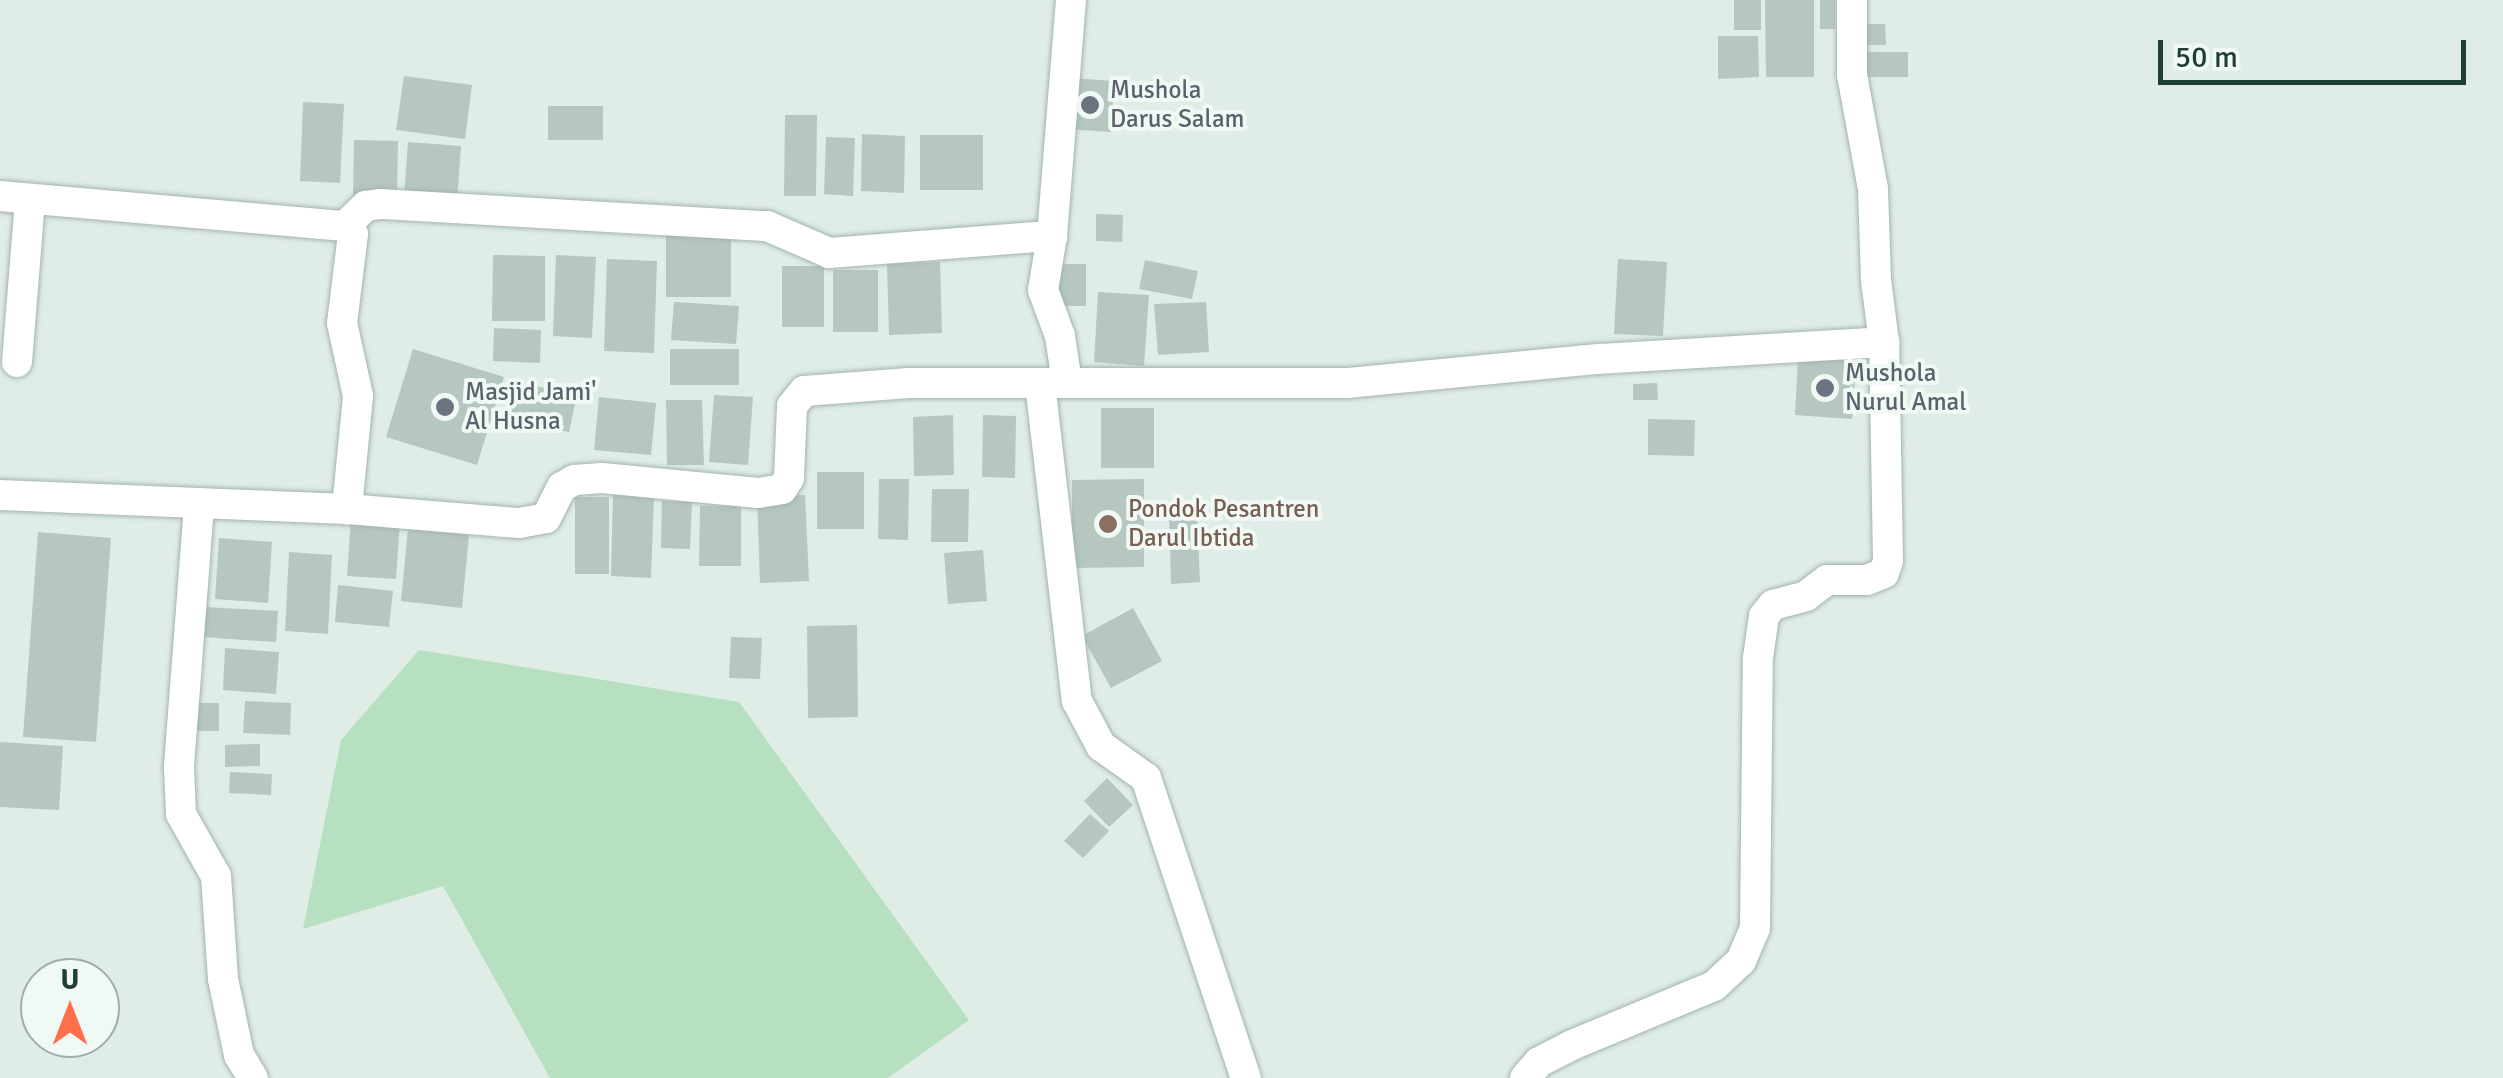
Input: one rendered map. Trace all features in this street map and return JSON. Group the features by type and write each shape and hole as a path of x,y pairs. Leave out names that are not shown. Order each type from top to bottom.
{"street":[{"path":"1070,0 1052,236 1043,290 1060,336 1054,382 1078,702 1101,746 1146,778 1246,1078"},
{"path":"1525,1078 1539,1062 1572,1045 1714,986 1741,961 1755,928 1758,658 1764,616 1774,605 1806,596 1826,580 1867,580 1884,573 1888,561 1884,342 1876,280 1873,189 1852,74 1852,0"},
{"path":"17,362 15,199 345,226 353,234 342,323 358,396 346,509"},
{"path":"345,226 366,206 380,204 767,226 829,253 1052,236"},
{"path":"0,496 346,509 519,523 546,518 562,487 574,480 602,478 758,493 782,488 789,478 792,406 804,391 909,383 1348,382 1618,358 1884,342"},
{"path":"199,506 178,767 180,814 216,876 224,980 239,1055 253,1078"}],"green space":[{"path":"419,650 739,702 969,1020 888,1078 550,1078 443,886 303,929 341,740"}],"building":[{"path":"1734,0 1761,0 1761,30 1734,30"},
{"path":"1765,0 1814,0 1814,77 1766,77"},
{"path":"1820,0 1835,0 1835,29 1820,29"},
{"path":"1857,24 1885,24 1886,45 1858,45"},
{"path":"1718,36 1758,36 1759,77 1718,79"},
{"path":"1867,52 1908,52 1908,77 1867,77"},
{"path":"404,76 472,85 465,139 396,130"},
{"name":"Mushola Darus Salam","path":"1069,78 1114,81 1111,132 1066,129"},
{"path":"303,102 344,104 340,183 300,181"},
{"path":"548,106 603,106 603,140 548,140"},
{"path":"785,115 817,115 816,196 784,196"},
{"path":"862,134 905,136 904,193 861,191"},
{"path":"920,135 983,135 983,190 920,190"},
{"path":"826,137 855,138 853,196 824,194"},
{"path":"354,140 398,141 397,198 353,196"},
{"path":"408,142 461,146 457,202 404,198"},
{"path":"1096,214 1123,215 1122,242 1096,241"},
{"path":"666,235 731,235 731,297 666,297"},
{"path":"493,255 545,256 545,321 492,321"},
{"path":"556,255 596,257 592,338 553,336"},
{"path":"607,259 657,261 654,353 604,351"},
{"path":"1618,259 1667,262 1663,336 1614,334"},
{"path":"1145,260 1198,271 1192,299 1139,289"},
{"path":"940,262 942,333 889,335 887,264"},
{"path":"1055,264 1086,264 1086,306 1055,306"},
{"path":"782,266 824,266 824,327 782,327"},
{"path":"833,270 878,270 878,332 833,332"},
{"path":"1098,292 1149,295 1144,366 1094,362"},
{"path":"674,302 739,306 736,344 671,340"},
{"path":"1206,302 1209,352 1158,355 1154,304"},
{"path":"494,328 541,330 540,363 493,361"},
{"name":"Masjid Jami' Al Husna","path":"413,349 504,377 477,465 386,437"},
{"path":"670,349 739,349 739,385 670,385"},
{"name":"Mushola Nurul Amal","path":"1798,357 1856,361 1852,419 1795,415"},
{"path":"513,381 577,395 569,432 505,418"},
{"path":"1657,383 1658,400 1633,400 1633,384"},
{"path":"714,395 753,397 748,465 709,462"},
{"path":"599,397 656,403 651,455 594,450"},
{"path":"666,400 702,400 704,465 667,465"},
{"path":"1101,408 1154,408 1154,468 1101,468"},
{"path":"953,415 954,475 914,476 913,417"},
{"path":"983,415 1016,416 1015,478 982,477"},
{"path":"1648,419 1695,420 1694,456 1648,455"},
{"path":"817,472 864,472 864,529 817,529"},
{"path":"879,479 909,479 908,540 878,539"},
{"name":"Pondok Pesantren Darul Ibtida","path":"1144,479 1144,567 1072,568 1072,480"},
{"path":"932,489 969,489 968,542 931,542"},
{"path":"613,494 654,495 651,578 611,576"},
{"path":"805,495 809,581 760,583 757,497"},
{"path":"575,497 609,497 609,574 575,574"},
{"path":"662,501 692,502 690,549 661,548"},
{"path":"700,506 741,506 741,566 699,566"},
{"path":"1197,512 1200,582 1171,584 1169,513"},
{"path":"351,518 400,521 396,579 347,576"},
{"path":"408,529 469,535 462,608 401,601"},
{"path":"38,532 111,538 96,742 23,737"},
{"path":"219,538 272,542 268,603 215,599"},
{"path":"983,550 987,601 948,604 944,553"},
{"path":"289,552 332,555 328,634 285,631"},
{"path":"338,585 393,591 389,627 335,622"},
{"path":"204,607 278,611 276,642 202,637"},
{"path":"1133,608 1162,661 1111,688 1082,636"},
{"path":"857,625 858,717 808,718 807,626"},
{"path":"731,637 762,638 760,679 729,678"},
{"path":"225,648 279,652 276,694 223,690"},
{"path":"245,701 291,703 290,735 243,733"},
{"path":"189,703 219,703 219,731 189,731"},
{"path":"0,742 63,746 59,810 0,807"},
{"path":"260,744 260,766 225,767 225,745"},
{"path":"230,772 272,774 271,795 229,793"},
{"path":"1107,778 1133,805 1109,827 1084,801"},
{"path":"1090,814 1109,831 1083,858 1064,841"}],"place":[{"name":"Mushola Darus Salam","path":"1090,105"},
{"name":"Mushola Nurul Amal","path":"1825,388"},
{"name":"Masjid Jami' Al Husna","path":"445,407"},
{"name":"Pondok Pesantren Darul Ibtida","path":"1108,524"}]}
